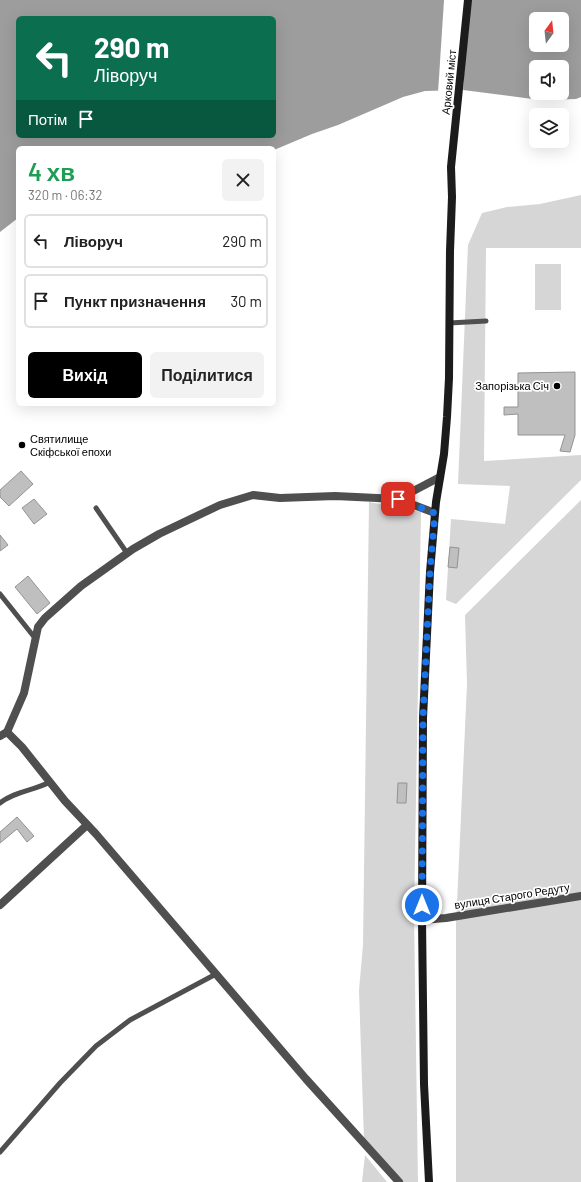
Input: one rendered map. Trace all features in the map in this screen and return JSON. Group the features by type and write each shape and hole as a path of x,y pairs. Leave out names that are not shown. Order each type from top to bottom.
{"main road":[{"name":"Арковий міст","path":"429,1182 424,1084 422,920 423,718 430,572 435,513 444,454 447,417 450,323 451,166 468,0"}],"street":[{"path":"398,499 440,477"},
{"path":"399,1182 311,1085 50,782 22,747 4,734 24,692 38,627 45,618 81,586 127,553 159,534 220,505 253,495 280,498 335,496 398,499 435,513"},
{"path":"0,905 87,825"},
{"name":"вулиця Старого Редуту","path":"422,920 446,918 581,896"}],"lane":[{"path":"450,323 486,321"},
{"path":"96,508 127,553"},
{"path":"0,594 35,638"},
{"path":"0,803 9,796 40,788 50,782"},
{"path":"0,1152 60,1083 96,1046 130,1020 216,974"}],"shaded area":[{"path":"0,0 581,0 581,97 576,99 569,99 569,60 529,60 529,99 463,90 425,91 403,97 338,125 276,149 276,146 16,146 16,220 0,232"},
{"path":"581,195 581,248 486,248 484,461 581,455 581,480 456,604 446,600 451,519 505,524 510,486 458,484 468,245 482,213 507,207 540,204"},
{"path":"535,264 561,264 561,310 535,310"},
{"path":"581,500 581,1182 456,1182 456,925 467,684 465,615"},
{"path":"369,502 421,512 414,914 418,1182 403,1182 364,1140 359,990 363,945"},
{"path":"365,1155 387,1182 362,1182"}],"pier":[{"path":"444,0 468,0 463,92 438,93"}],"building":[{"path":"575,372 575,435 570,452 560,451 565,435 518,435 518,414 504,415 504,407 518,407 518,373"},
{"path":"21,471 33,484 9,506 0,497 0,490"},
{"path":"34,499 47,514 34,524 22,508"},
{"path":"0,535 8,545 0,551"},
{"path":"450,547 459,548 457,568 448,567"},
{"path":"28,576 50,603 37,614 15,587"},
{"path":"398,783 407,783 406,803 397,803"},
{"path":"17,817 34,836 27,842 17,829 0,843 0,832"}],"place":[{"name":"Запорізька Січ","path":"557,386"},
{"name":"Святилище Скіфської епохи","path":"22,445"}],"route":[{"path":"398,499 435,513 430,572 423,718 422,905"}]}
